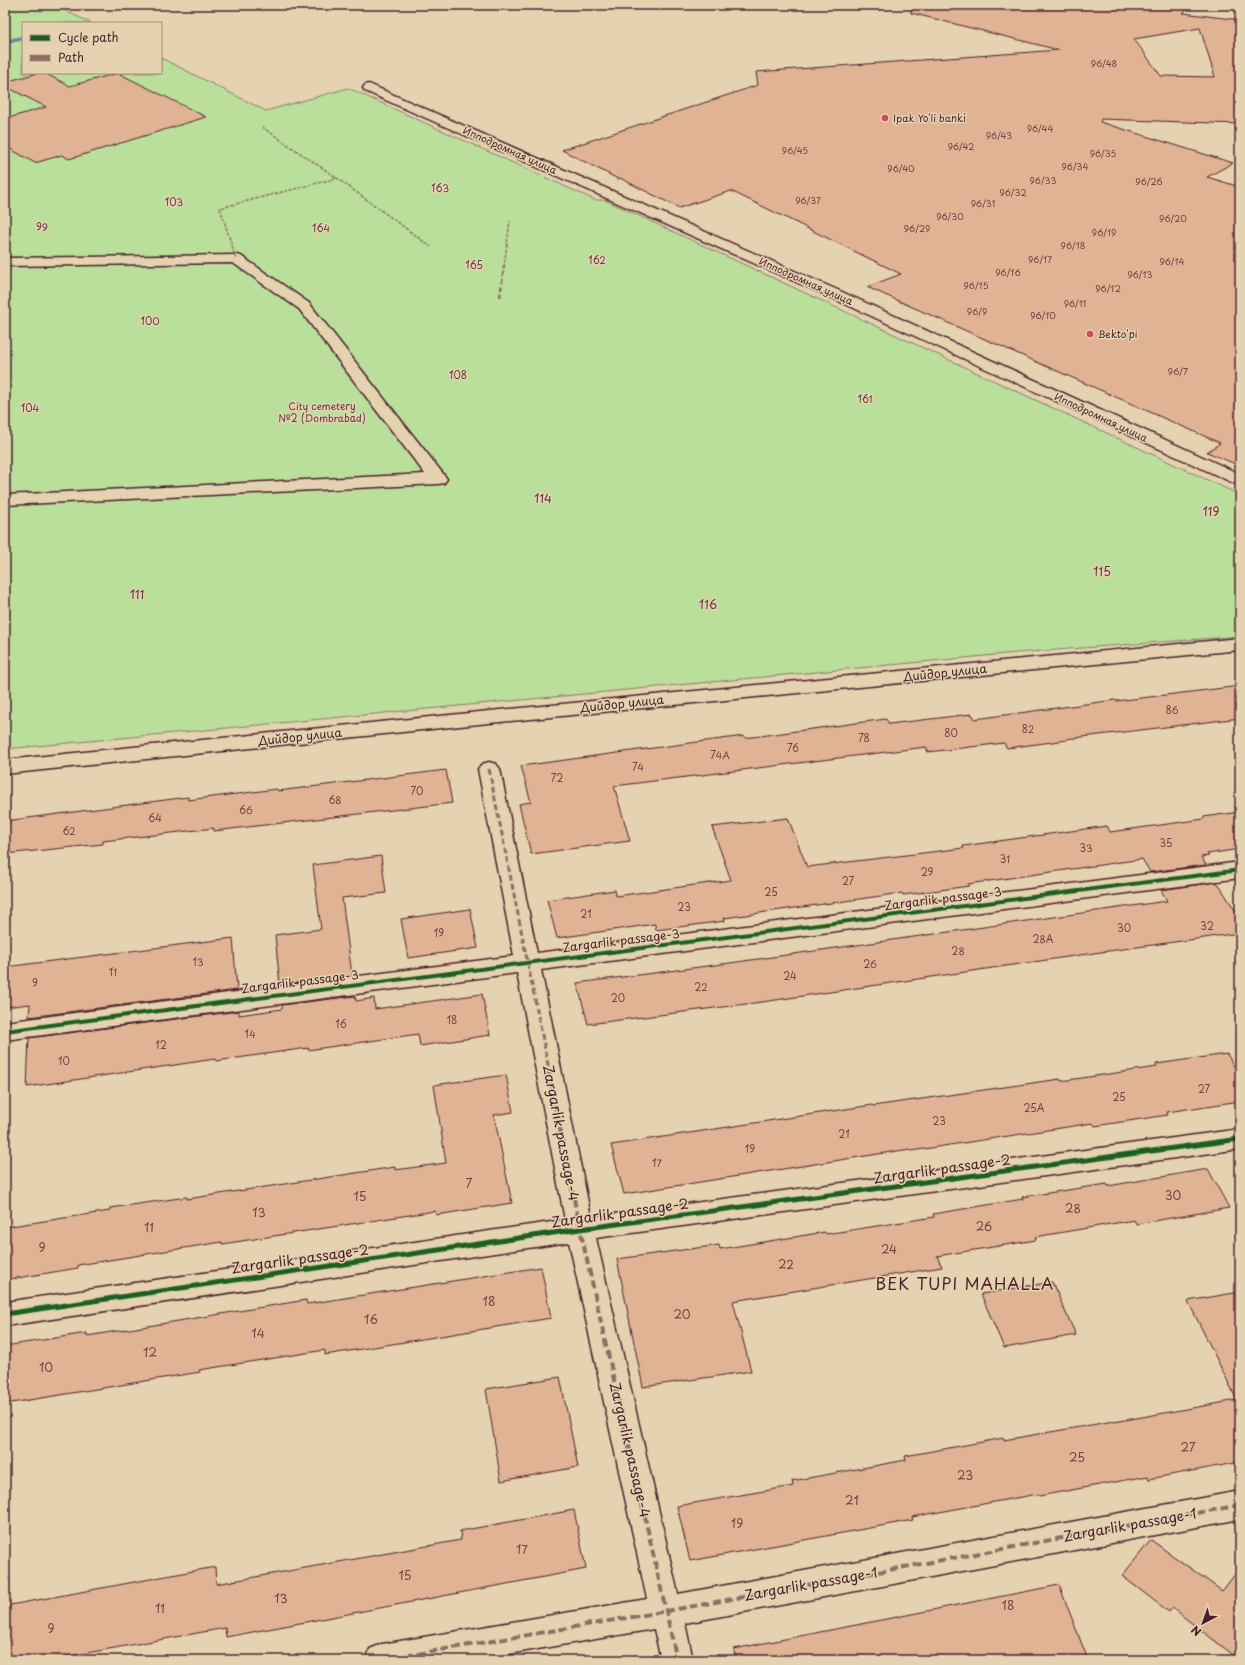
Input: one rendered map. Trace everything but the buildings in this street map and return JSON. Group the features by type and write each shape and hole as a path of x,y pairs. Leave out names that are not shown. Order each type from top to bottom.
{"street":[{"name":"Ипподромная улица","path":"370,88 835,294 1240,481"},
{"path":"5,262 179,259 236,260 304,306 438,480 5,500"},
{"name":"Дийдор улица","path":"5,767 494,716 1240,644"},
{"name":"Zargarlik passage-4","path":"489,769 580,1229 677,1660"},
{"name":"Zargarlik passage-3","path":"5,1031 1240,870"},
{"name":"Zargarlik passage-2","path":"5,1314 580,1229 1240,1139"},
{"name":"Zargarlik passage-1","path":"382,1660 667,1611 1240,1505"}],"green space":[{"name":"City cemetery №2 (Dombrabad)","path":"5,5 53,5 89,22 22,22 22,74 162,74 162,59 266,111 348,88 595,200 605,200 1240,495 1240,636 1016,653 5,749"}],"waterway":[{"path":"5,42 22,38"}],"marked path":[{"path":"262,127 337,178 431,247"},
{"path":"236,259 220,208 337,178"},
{"path":"500,297 510,221"},
{"path":"489,769 580,1229 677,1660"},
{"path":"382,1660 667,1611 1240,1505"}],"cycle path":[{"path":"5,1031 1240,870"},
{"path":"5,1314 580,1229 1240,1139"}],"place":[{"name":"Ipak Yo'li banki","path":"885,118"},
{"name":"Bekto'pi","path":"1090,334"}],"district":[{"name":"BEK TUPI MAHALLA","path":"965,1284"}],"park label":[{"name":"163","path":"440,188"},
{"name":"103","path":"174,202"},
{"name":"99","path":"42,227"},
{"name":"164","path":"321,228"},
{"name":"162","path":"597,260"},
{"name":"165","path":"474,265"},
{"name":"100","path":"150,321"},
{"name":"108","path":"458,375"},
{"name":"161","path":"865,399"},
{"name":"104","path":"30,408"},
{"name":"114","path":"543,499"},
{"name":"119","path":"1211,512"},
{"name":"115","path":"1102,572"},
{"name":"111","path":"137,595"},
{"name":"116","path":"708,605"}]}
